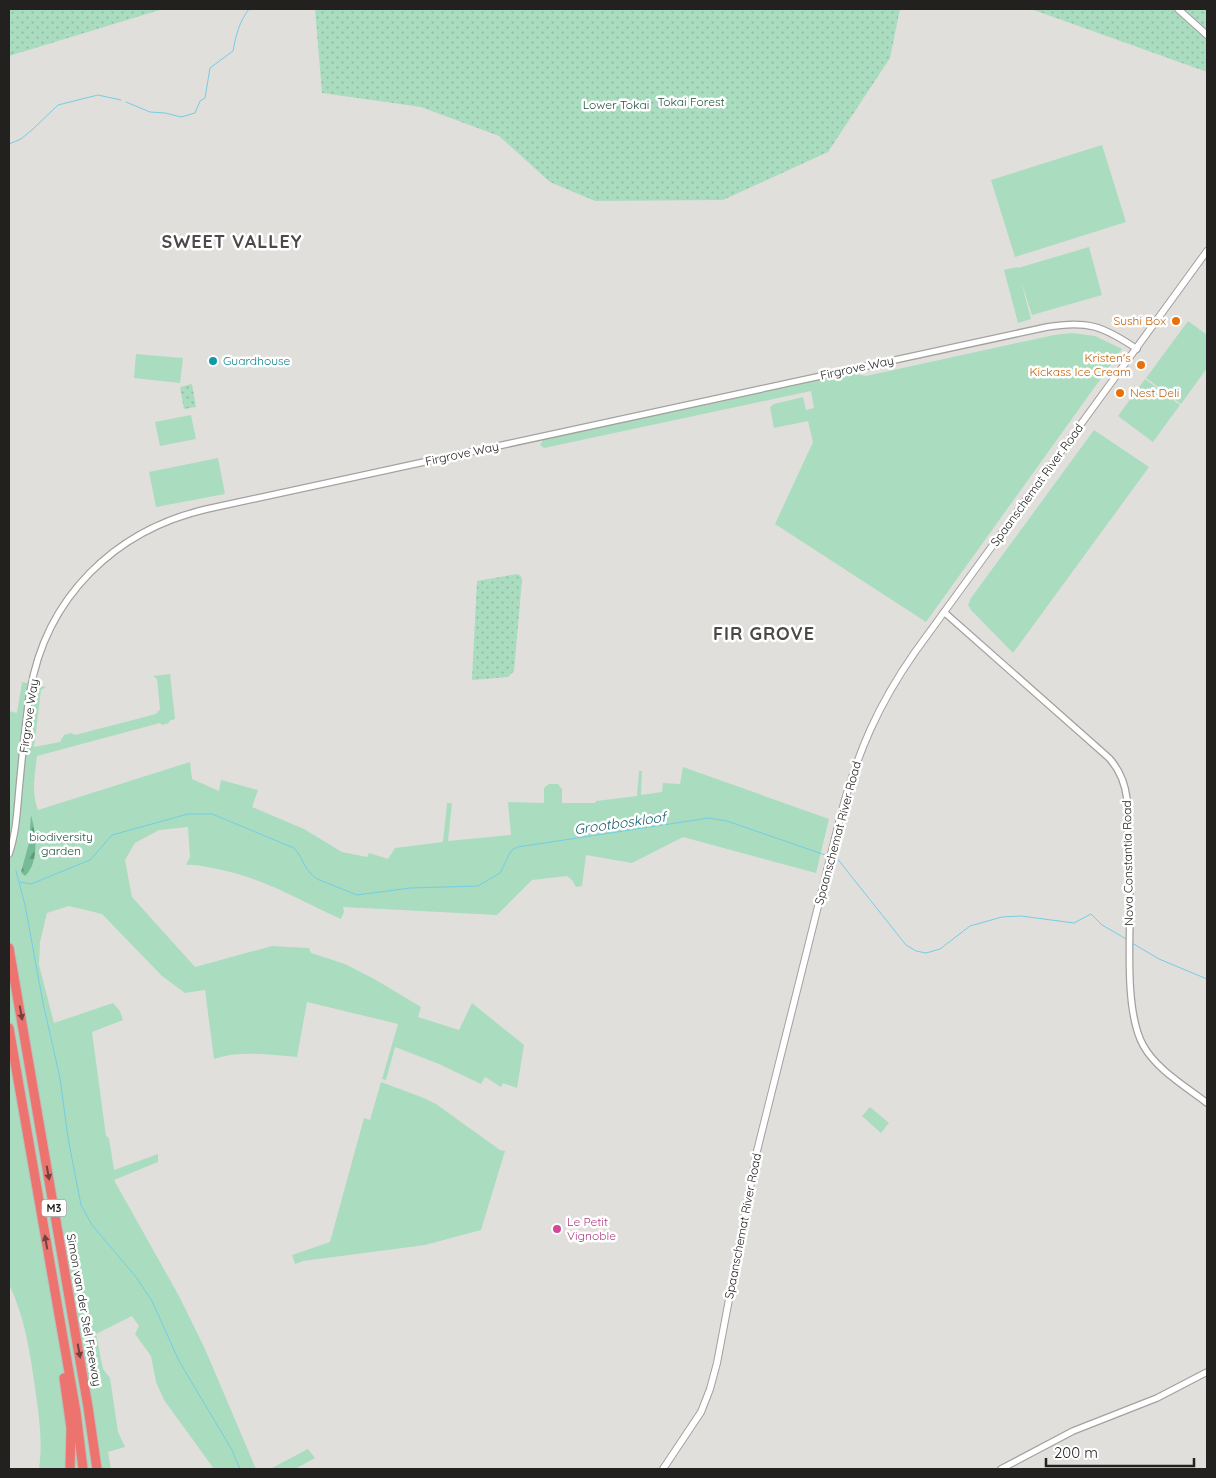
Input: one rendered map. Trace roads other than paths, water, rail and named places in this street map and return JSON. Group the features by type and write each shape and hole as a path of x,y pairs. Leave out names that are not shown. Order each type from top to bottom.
{"highway":[{"name":"Simon van der Stel Freeway","path":"9,948 87,1397 97,1469"},
{"name":"Simon van der Stel Freeway","path":"9,1028 76,1412 83,1469"},
{"path":"54,1291 55,1315 71,1428 70,1469"}],"main road":[{"path":"1178,9 1207,35"},
{"name":"Spaanschemat River Road","path":"663,1469 700,1412 715,1372 757,1151 847,792 866,736 889,692 944,612 1207,251"}],"street":[{"name":"Firgrove Way","path":"9,854 15,829 30,692 39,655 49,631 68,598 91,571 129,541 168,520 207,509 1067,323 1089,325 1113,333 1137,349"},
{"name":"Nova Constantia Road","path":"944,612 1110,758 1119,771 1125,786 1127,799 1130,946 1133,1016 1137,1033 1143,1045 1156,1062 1207,1103"},
{"path":"1001,1469 1073,1431 1157,1398 1207,1372"}],"waterway":[{"path":"126,102 150,112 181,117 195,113 200,101 205,98 210,68 233,51 238,29 249,9"},
{"path":"9,144 21,139 58,105 98,95 121,100"},
{"name":"Grootboskloof","path":"20,882 31,884 90,860 112,835 188,814 212,814 294,848 306,868 317,879 357,895 410,888 478,886 500,873 510,853 518,847 709,818 727,821 828,856"},
{"name":"Grootboskloof","path":"832,857 836,857 906,945 916,951 926,953 940,949 970,926 1002,917 1021,916 1074,923 1091,914 1102,925 1128,940"},
{"path":"16,871 25,905 43,1003 60,1078 68,1138 81,1205 92,1225 136,1277 152,1301 179,1361 232,1450 240,1469"},
{"name":"Grootboskloof","path":"1132,943 1159,959 1207,979"}],"place":[{"name":"Sushi Box","path":"1176,321"},
{"name":"Guardhouse","path":"213,361"},
{"name":"Kristen's Kickass Ice Cream","path":"1141,365"},
{"name":"Nest Deli","path":"1120,393"},
{"name":"Le Petit Vignoble","path":"557,1229"}],"district":[{"name":"SWEET VALLEY","path":"232,242"},
{"name":"FIR GROVE","path":"764,634"}],"park label":[{"name":"Tokai Forest","path":"691,102"},
{"name":"Lower Tokai","path":"616,105"},
{"name":"biodiversity garden","path":"61,844"}]}
